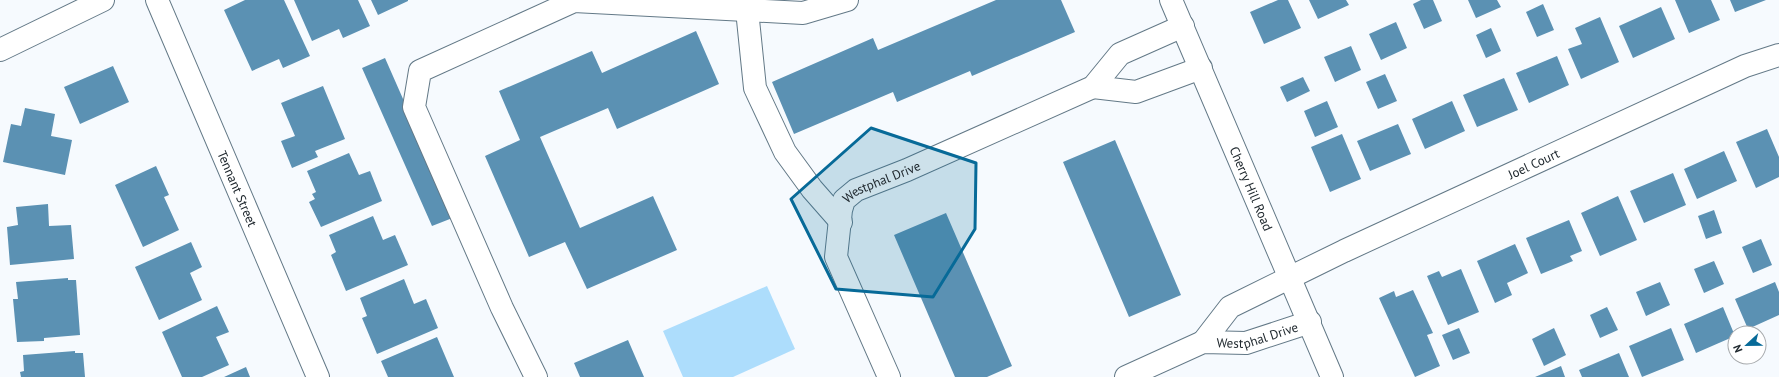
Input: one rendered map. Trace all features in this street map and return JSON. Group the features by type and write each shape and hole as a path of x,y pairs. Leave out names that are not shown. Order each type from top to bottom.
{"street":[{"path":"0,50 102,0"},
{"name":"Tennant Street","path":"156,0 318,377"},
{"path":"536,377 502,308 414,107 420,70 574,1 803,13 847,0"},
{"name":"Cherry Hill Road","path":"1171,0 1310,322 1332,377"},
{"path":"747,10 755,88 785,152 812,190 841,222"},
{"name":"Westphal Drive","path":"889,377 836,257 844,200 856,190 907,170 1093,87 1120,54 1182,26"},
{"name":"Joel Court","path":"1290,277 1745,66 1779,55"},
{"path":"1093,87 1136,92 1201,68"},
{"name":"Westphal Drive","path":"1203,342 1230,307 1290,277"},
{"name":"Westphal Drive","path":"1126,377 1203,342 1246,343 1310,322"}],"highlighted area":[{"path":"871,128 976,163 975,229 933,297 836,289 791,199"}],"shaded area":[{"path":"767,286 795,349 733,377 683,377 663,331"}],"building":[{"path":"245,0 284,0 310,56 283,68 279,59 252,71 224,10"},
{"path":"294,0 358,0 370,26 343,38 339,29 312,41"},
{"path":"371,0 408,0 408,1 378,15"},
{"path":"996,0 1061,0 1075,32 972,76 970,71 897,102 893,92 794,134 772,82 873,38 878,50"},
{"path":"1278,0 1288,0 1301,28 1264,44 1250,12"},
{"path":"1309,0 1346,0 1349,5 1318,19"},
{"path":"1421,0 1433,0 1442,21 1424,29 1413,4"},
{"path":"1468,0 1497,0 1501,7 1476,18"},
{"path":"1675,0 1711,0 1720,20 1689,33"},
{"path":"1730,0 1766,0 1735,12"},
{"path":"1543,4 1554,30 1537,37 1526,12"},
{"path":"1661,7 1675,39 1633,58 1619,26"},
{"path":"1600,17 1619,62 1581,79 1568,49 1582,44 1575,28"},
{"path":"1396,22 1407,48 1381,60 1369,34"},
{"path":"1491,28 1501,51 1486,58 1476,35"},
{"path":"696,31 719,84 617,129 608,108 540,137 580,228 653,196 677,250 587,289 565,242 529,257 485,156 520,140 499,91 592,51 602,73"},
{"path":"1351,46 1361,70 1335,82 1324,57"},
{"path":"1557,56 1569,85 1529,103 1516,73"},
{"path":"385,58 455,217 432,226 362,68"},
{"path":"113,66 129,102 80,124 64,87"},
{"path":"1385,74 1397,101 1378,109 1366,82"},
{"path":"1303,77 1310,91 1287,102 1280,87"},
{"path":"1504,78 1518,110 1477,127 1463,95"},
{"path":"323,86 345,139 315,151 318,157 292,168 281,141 295,136 281,103"},
{"path":"1327,101 1338,127 1315,137 1304,111"},
{"path":"1452,101 1465,131 1425,149 1412,119"},
{"path":"25,108 55,114 51,136 72,140 65,175 3,162 11,124 21,126"},
{"path":"1398,124 1411,154 1370,171 1357,141"},
{"path":"1767,129 1779,157 1779,177 1756,188 1736,142"},
{"path":"1342,134 1361,179 1330,192 1311,147"},
{"path":"1115,140 1181,295 1129,317 1063,162"},
{"path":"1724,151 1737,181 1697,199 1684,169"},
{"path":"349,153 359,175 370,171 382,201 321,227 309,202 315,199 312,194 316,192 307,171"},
{"path":"156,166 169,195 164,197 179,230 143,247 115,185"},
{"path":"1673,173 1686,205 1644,223 1630,191"},
{"path":"1618,196 1637,240 1600,256 1581,213"},
{"path":"48,204 49,226 71,225 74,259 10,265 7,227 18,225 16,207"},
{"path":"1714,210 1722,233 1706,239 1698,216"},
{"path":"946,213 1012,366 987,377 955,377 894,235"},
{"path":"373,216 383,240 395,235 408,265 346,291 331,255 336,252 329,235"},
{"path":"1569,220 1582,251 1570,256 1573,261 1541,274 1526,238"},
{"path":"1761,239 1772,265 1753,273 1742,247"},
{"path":"191,242 202,267 190,273 202,300 159,320 135,267"},
{"path":"1515,244 1528,273 1507,283 1512,295 1495,303 1477,261"},
{"path":"1714,261 1724,284 1704,293 1694,269"},
{"path":"1461,269 1479,312 1448,325 1427,276 1439,271 1442,277"},
{"path":"68,278 68,280 76,280 80,335 44,338 44,341 17,342 13,299 18,299 16,282"},
{"path":"404,279 414,304 426,299 438,328 377,354 362,318 367,316 360,298"},
{"path":"1660,282 1670,305 1646,316 1636,292"},
{"path":"1775,282 1779,292 1779,315 1757,325 1746,325 1735,299"},
{"path":"1413,290 1433,333 1427,335 1440,366 1415,377 1379,298 1394,291 1396,297"},
{"path":"217,306 229,332 216,337 229,365 202,377 182,377 162,332"},
{"path":"1607,307 1618,330 1600,338 1590,315"},
{"path":"1723,307 1730,325 1727,325 1727,339 1696,353 1684,324"},
{"path":"1459,328 1470,353 1453,360 1442,335"},
{"path":"1554,328 1566,355 1544,366 1532,339"},
{"path":"1671,328 1684,360 1642,377 1629,346"},
{"path":"437,337 454,377 388,377 381,361"},
{"path":"628,340 644,377 580,377 574,363"},
{"path":"75,351 75,353 83,353 85,377 21,377 20,372 24,371 23,355"},
{"path":"1619,353 1629,377 1582,377 1579,370"},
{"path":"1561,366 1565,377 1535,377"},
{"path":"246,367 250,377 224,377"}]}
